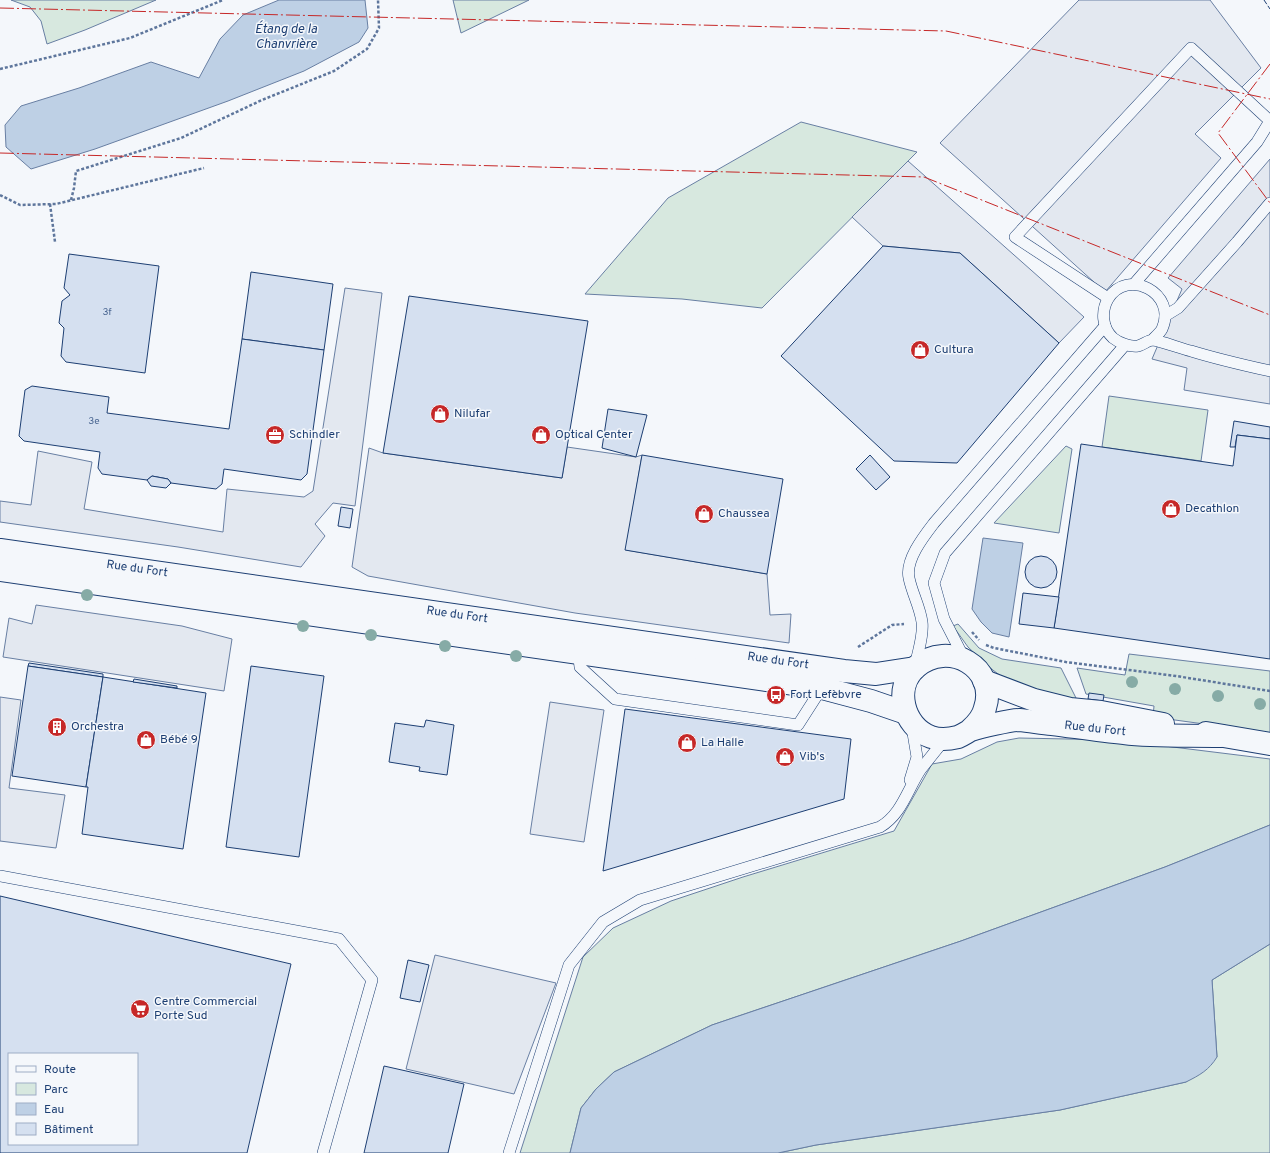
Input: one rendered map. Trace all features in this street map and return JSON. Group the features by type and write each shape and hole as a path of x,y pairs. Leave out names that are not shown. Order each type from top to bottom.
{"main road":[{"name":"Rue du Fort","path":"0,550 579,643 822,688 871,701 909,718 920,731 931,737 944,739 958,737 970,730 980,720 986,708 987,694 984,681"},
{"name":"Rue du Fort","path":"0,570 579,643 876,674 915,668 926,660 938,656 952,656 965,660"},
{"path":"965,660 976,669 984,681"},
{"path":"909,718 903,701 904,689 908,678 915,668"},
{"name":"Rue du Fort","path":"984,681 1034,700 1070,709 1101,712 1221,736 1270,744"},
{"name":"Rue du Fort","path":"970,730 1018,720 1126,733 1221,736"}],"lane":[{"path":"1108,298 1015,237 1191,48 1270,121 1257,142 1134,284"},
{"path":"1165,316 1178,308 1270,203"},
{"path":"1134,284 1150,288 1162,300 1165,316 1161,330 1152,340 1139,346 1125,344 1113,338 1105,326 1103,312 1108,298 1119,288 1134,284"},
{"path":"915,668 921,642 922,622 908,576 912,558 924,536 1105,326"},
{"path":"1152,340 1231,363 1270,371"},
{"path":"965,660 944,619 934,583 945,553 1125,344"},
{"path":"579,643 580,667 615,699 798,725 822,688 831,669"},
{"path":"904,800 916,757 909,718"},
{"path":"509,1153 569,965 603,922 640,900 880,827 889,822 898,812 921,769 944,739"},
{"path":"0,876 340,939 372,980 323,1153"}],"path":[{"path":"0,69 130,38 223,0"},
{"path":"71,200 76,171 181,138 262,100 334,71 367,49 379,28 378,0"},
{"path":"0,195 20,205 50,204 204,168"},
{"path":"50,204 55,242"},
{"path":"972,631 982,643 994,648 1066,662 1176,676 1270,691"}],"green space":[{"path":"11,0 156,0 85,30 47,44 41,21 30,7"},
{"path":"453,0 529,0 461,33"},
{"path":"801,122 917,152 762,308 682,299 585,294 668,198"},
{"path":"1109,396 1208,410 1201,461 1102,447"},
{"path":"1066,446 1072,449 1059,533 994,523"},
{"path":"958,624 979,648 1002,659 1061,668 1076,698 1073,704 1015,687 989,667 968,647 953,626"},
{"path":"1129,654 1270,671 1270,733 1153,717 1154,706 1086,694 1077,668 1125,675"},
{"path":"1019,738 1116,740 1270,759 1270,825 1165,867 961,941 712,1025 614,1072 596,1089 581,1108 570,1153 520,1153 583,957 613,928 671,901 743,877 894,831 932,764 961,759 997,742"},
{"path":"1270,944 1270,1153 778,1153 816,1145 1060,1110 1186,1082 1217,1057 1212,980"}],"shaded area":[{"path":"1079,0 1210,0 1261,68 1195,134 1221,158 1105,292 940,143"},
{"path":"1270,159 1270,404 1184,390 1187,368 1152,359 1182,289 1168,278"},
{"path":"908,161 1084,317 1059,343 960,253 883,246 852,217"},
{"path":"345,288 382,293 355,506 333,503 315,524 325,536 301,567 178,547 0,522 0,501 31,505 38,451 92,462 84,509 223,532 227,489 304,497 313,491"},
{"path":"567,447 636,457 642,455 626,550 767,574 770,615 791,614 789,643 575,613 368,576 352,567 369,448 383,453 562,478"},
{"path":"36,605 182,626 232,639 224,691 3,657 9,618 32,624"},
{"path":"0,697 21,700 9,788 65,795 56,848 0,841"},
{"path":"550,702 604,710 584,842 530,834"},
{"path":"435,955 556,983 514,1094 406,1069"}],"water":[{"name":"Étang de la Chanvrière","path":"279,0 365,0 368,28 359,42 304,71 228,101 95,149 31,169 6,147 5,125 21,106 79,88 151,62 199,78 220,39 243,15"},
{"path":"983,538 1023,543 1009,637 992,633 981,622 972,609"},
{"path":"1270,825 1270,944 1212,980 1217,1057 1204,1072 1186,1082 1060,1110 816,1145 778,1153 570,1153 581,1108 596,1089 614,1072 712,1025 961,941 1165,867"}],"building":[{"name":"Cultura","path":"883,246 960,253 1059,343 957,463 894,461 781,356"},
{"path":"69,254 159,266 145,373 66,362 61,356 64,328 59,323 62,301 70,295 64,288"},
{"path":"251,272 333,284 324,350 242,339"},
{"path":"409,296 588,321 562,478 383,453"},
{"path":"242,339 324,350 307,474 301,480 224,469 222,484 216,489 171,483 168,479 152,476 147,480 102,474 98,468 100,452 24,441 19,436 25,390 32,386 109,397 107,413 229,429"},
{"path":"608,409 647,415 636,457 602,448"},
{"path":"1234,421 1270,427 1270,439 1237,435 1235,447 1230,447"},
{"name":"Decathlon","path":"1237,435 1270,439 1270,659 1054,628 1081,444 1233,466"},
{"name":"Chaussea","path":"642,455 783,479 767,574 625,550"},
{"path":"870,455 890,477 876,490 856,469"},
{"path":"152,476 168,479 171,483 166,488 151,486 147,480"},
{"path":"341,507 353,509 350,528 338,526"},
{"path":"1041,556 1052,561 1057,572 1052,583 1041,588 1030,583 1025,572 1030,561"},
{"path":"1023,593 1059,597 1054,628 1019,624"},
{"path":"29,663 103,674 103,677 28,666"},
{"name":"Orchestra","path":"28,666 103,677 86,787 12,776"},
{"path":"251,666 324,676 299,857 226,847"},
{"name":"Bébé 9","path":"103,677 206,693 183,849 82,834 88,787 86,787"},
{"path":"134,679 177,686 177,688 133,682"},
{"path":"1089,693 1104,695 1103,701 1088,699"},
{"path":"625,709 851,739 844,799 603,871"},
{"path":"426,720 454,725 447,775 419,771 420,767 389,762 395,723 424,727"},
{"name":"Centre Commercial Porte Sud","path":"0,896 291,964 247,1153 0,1153"},
{"path":"408,960 429,965 420,1002 400,998"},
{"path":"384,1066 464,1084 448,1153 364,1153"}],"fence":[{"path":"1264,0 1270,9"}],"power":[{"path":"0,8 946,31 1270,99"},
{"path":"1270,64 1218,133 1270,203"},
{"path":"0,153 924,177 1270,315"}],"place":[{"name":"Cultura","path":"920,350"},
{"name":"Nilufar","path":"440,414"},
{"name":"Schindler","path":"275,435"},
{"name":"Optical Center","path":"541,435"},
{"name":"Decathlon","path":"1171,509"},
{"name":"Chaussea","path":"704,514"},
{"name":"Fort Lefèbvre","path":"776,695"},
{"name":"Orchestra","path":"57,727"},
{"name":"Bébé 9","path":"146,740"},
{"name":"La Halle","path":"687,743"},
{"name":"Vib's","path":"785,757"},
{"name":"Centre Commercial Porte Sud","path":"140,1009"}]}
